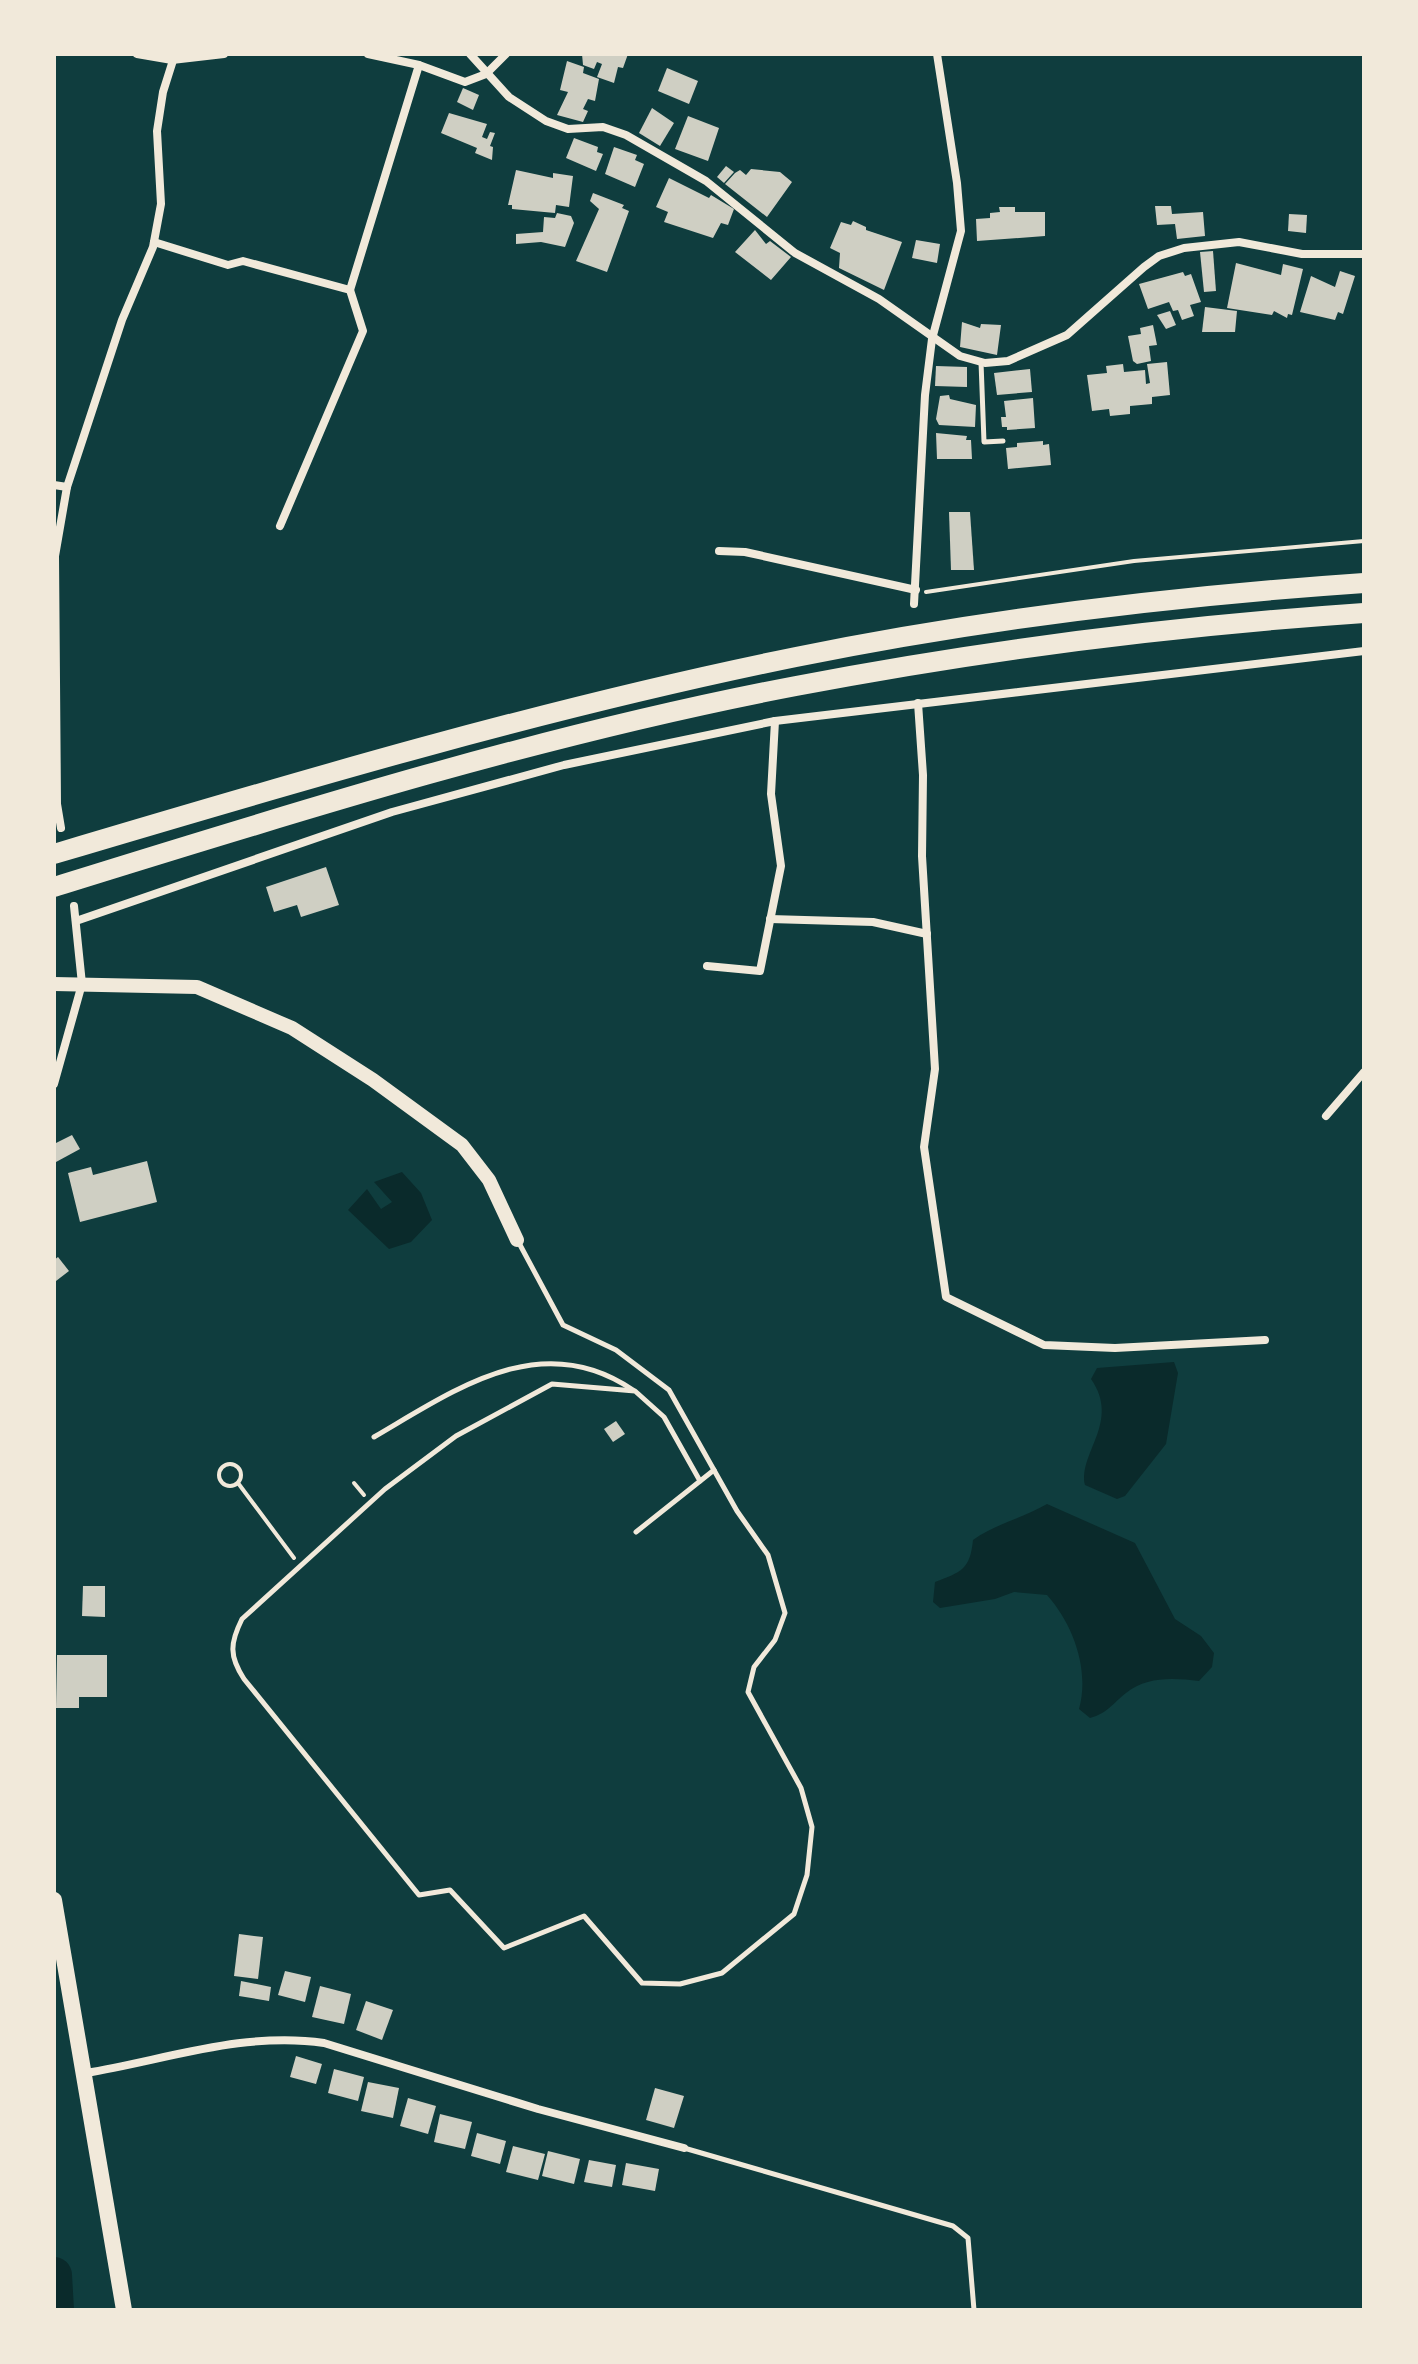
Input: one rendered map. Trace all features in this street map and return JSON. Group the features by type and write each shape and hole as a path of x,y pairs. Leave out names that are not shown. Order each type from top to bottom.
{"highway":[{"path":"54,854 451,739 796,657 964,627 1142,602 1364,583"},
{"path":"54,887 272,819 461,766 628,722 796,686 1140,633 1364,613"}],"main road":[{"path":"54,1900 86,2073 124,2310"}],"street":[{"path":"137,54 173,57 224,54"},
{"path":"368,54 419,65 465,82 486,74 506,54"},
{"path":"470,54 509,97 546,121 568,129 603,127 626,135 706,181 795,253 879,299 960,356 981,362 1008,361 1067,335 1144,267 1159,256 1184,248 1239,242 1302,254 1364,254"},
{"path":"914,604 925,395 932,339 961,231 957,183 937,54"},
{"path":"61,828 57,804 55,556 67,487 122,320 154,242 161,204 157,131 173,57"},
{"path":"280,526 363,331 350,290 419,65"},
{"path":"154,242 228,265 243,261 350,290"},
{"path":"54,485 67,487"},
{"path":"719,551 745,552 916,590"},
{"path":"76,921 392,812 564,765 775,721 1364,651"},
{"path":"918,703 923,775 922,856 935,1069 924,1147 946,1297 1044,1345 1115,1348 1265,1340"},
{"path":"707,966 760,971 781,866 771,794 775,721"},
{"path":"54,1084 82,984 74,906"},
{"path":"770,919 873,922 927,934"},
{"path":"54,984 197,987 292,1028 373,1080 462,1145 489,1180 517,1240"},
{"path":"1326,1116 1364,1072"},
{"path":"86,2073 253,2041 294,2039 324,2043 538,2109 684,2148"}],"lane":[{"path":"981,362 984,442 1003,441"},
{"path":"517,1240 563,1325 616,1350 669,1390 714,1470 768,1555 785,1613 775,1640 754,1667 748,1692 801,1788 812,1827 807,1875 794,1914 722,1973 680,1984 642,1983 584,1916 504,1948 450,1890 419,1895 232,1661 231,1640 242,1619 385,1489 456,1436 532,1392 552,1384 635,1391"},
{"path":"374,1437 453,1392 512,1366 585,1366 610,1374 664,1417 700,1481"},
{"path":"636,1532 714,1470"},
{"path":"684,2148 953,2226 968,2238 974,2310"}],"path":[{"path":"916,590 929,593 1134,561 1364,541"},
{"path":"236,1466 241,1476 238,1483 231,1486 221,1483 218,1473 222,1467 236,1466"},
{"path":"238,1483 302,1567"}],"water":[{"path":"402,1172 421,1193 432,1220 411,1242 389,1249 348,1210 367,1189 381,1209 392,1202 374,1182"},
{"path":"1174,1362 1178,1373 1166,1444 1125,1496 1117,1499 1085,1485 1084,1473 1097,1436 1102,1409 1091,1379 1097,1368"},
{"path":"1047,1504 1135,1543 1175,1619 1201,1636 1214,1653 1212,1667 1199,1681 1170,1679 1134,1687 1106,1711 1090,1718 1079,1709 1082,1679 1077,1648 1065,1620 1047,1595 1014,1592 995,1599 940,1608 933,1602 935,1582 967,1564 973,1540"}],"building":[{"path":"582,54 628,54 623,68 618,67 614,83 597,77 602,64 597,62 594,69 583,65"},
{"path":"567,61 584,67 583,73 599,79 595,101 588,99 583,109 588,111 583,122 557,115 568,92 560,90"},
{"path":"667,68 698,81 689,104 658,91"},
{"path":"463,88 479,95 473,110 457,102"},
{"path":"652,108 674,123 660,146 639,133"},
{"path":"449,113 487,124 482,137 487,139 490,132 495,133 490,146 493,147 492,160 475,153 477,148 441,133"},
{"path":"688,116 719,128 708,161 675,149"},
{"path":"574,138 598,147 597,152 603,154 596,171 566,158"},
{"path":"614,147 637,155 635,160 644,164 635,187 605,174"},
{"path":"726,166 734,172 724,183 717,177"},
{"path":"751,169 780,172 792,182 767,217 725,184 740,170 746,175"},
{"path":"516,170 553,178 553,173 573,176 569,207 556,205 555,213 512,209 512,205 508,205"},
{"path":"669,178 709,198 711,195 734,209 728,225 721,223 713,238 664,222 668,212 656,207"},
{"path":"593,193 624,205 622,208 629,211 607,272 576,261 599,209 590,201"},
{"path":"1155,206 1171,206 1172,214 1203,212 1205,236 1177,239 1175,224 1157,225"},
{"path":"999,207 1015,207 1015,212 1045,212 1045,236 977,241 976,219 990,218 990,213 1000,212"},
{"path":"557,213 571,216 574,223 565,247 541,242 516,244 516,234 543,232 544,217 555,218"},
{"path":"1289,214 1307,215 1306,233 1288,231"},
{"path":"853,221 866,227 866,230 902,242 884,290 839,268 840,253 830,248 841,222 851,225"},
{"path":"755,230 766,244 770,241 791,257 771,280 735,252"},
{"path":"916,240 940,244 937,263 912,258"},
{"path":"1213,251 1216,291 1204,292 1200,252"},
{"path":"1236,263 1281,275 1283,264 1303,269 1292,315 1288,314 1287,318 1274,311 1272,315 1227,308"},
{"path":"1340,271 1355,276 1343,314 1338,312 1335,320 1300,312 1311,276 1335,287"},
{"path":"1183,272 1185,276 1191,274 1201,302 1190,305 1194,316 1182,320 1178,310 1173,311 1169,302 1148,309 1139,284"},
{"path":"1205,307 1237,311 1235,332 1202,332"},
{"path":"1170,311 1176,325 1166,329 1157,315"},
{"path":"962,322 980,328 981,324 1001,325 997,355 960,347"},
{"path":"1153,325 1157,345 1149,346 1151,361 1137,364 1133,361 1128,336 1141,334 1140,328"},
{"path":"1167,362 1170,395 1152,397 1152,404 1130,406 1130,414 1110,416 1109,409 1092,411 1087,375 1107,373 1106,366 1123,364 1124,372 1145,370 1146,384 1150,383 1147,364"},
{"path":"936,366 967,367 967,387 935,386"},
{"path":"1030,369 1032,392 997,395 994,373"},
{"path":"949,395 950,399 976,405 975,427 939,425 936,419 940,396"},
{"path":"1033,398 1035,428 1007,430 1007,427 1002,427 1001,417 1006,417 1004,401"},
{"path":"936,433 967,436 966,440 971,440 972,459 937,459"},
{"path":"1043,441 1043,445 1049,444 1051,465 1008,469 1006,448 1017,447 1017,443"},
{"path":"949,512 970,512 974,570 951,570"},
{"path":"326,867 339,905 301,917 297,905 274,912 266,887"},
{"path":"72,1135 80,1149 56,1162 54,1144"},
{"path":"147,1161 157,1202 80,1222 68,1173 91,1167 93,1175"},
{"path":"58,1257 69,1271 56,1281 54,1260"},
{"path":"616,1421 625,1434 613,1442 604,1429"},
{"path":"83,1586 105,1586 105,1617 82,1616"},
{"path":"57,1655 107,1655 107,1697 79,1697 79,1708 56,1708"},
{"path":"239,1934 263,1937 258,1979 234,1976"},
{"path":"285,1971 311,1977 305,2002 278,1995"},
{"path":"241,1981 271,1987 269,2001 239,1996"},
{"path":"320,1986 351,1994 344,2024 312,2017"},
{"path":"366,2001 393,2010 382,2040 356,2030"},
{"path":"296,2056 322,2064 316,2084 290,2077"},
{"path":"334,2069 364,2077 358,2101 328,2093"},
{"path":"368,2082 399,2088 393,2118 361,2111"},
{"path":"655,2088 684,2096 674,2128 646,2120"},
{"path":"408,2098 436,2106 428,2134 400,2126"},
{"path":"440,2114 472,2122 465,2149 434,2142"},
{"path":"477,2133 506,2141 500,2164 471,2156"},
{"path":"513,2146 545,2154 538,2180 506,2172"},
{"path":"548,2151 580,2159 574,2184 542,2176"},
{"path":"589,2160 616,2165 612,2187 584,2182"},
{"path":"626,2163 659,2169 655,2191 622,2185"}],"waterway":[{"path":"54,2275 56,2310"}]}
